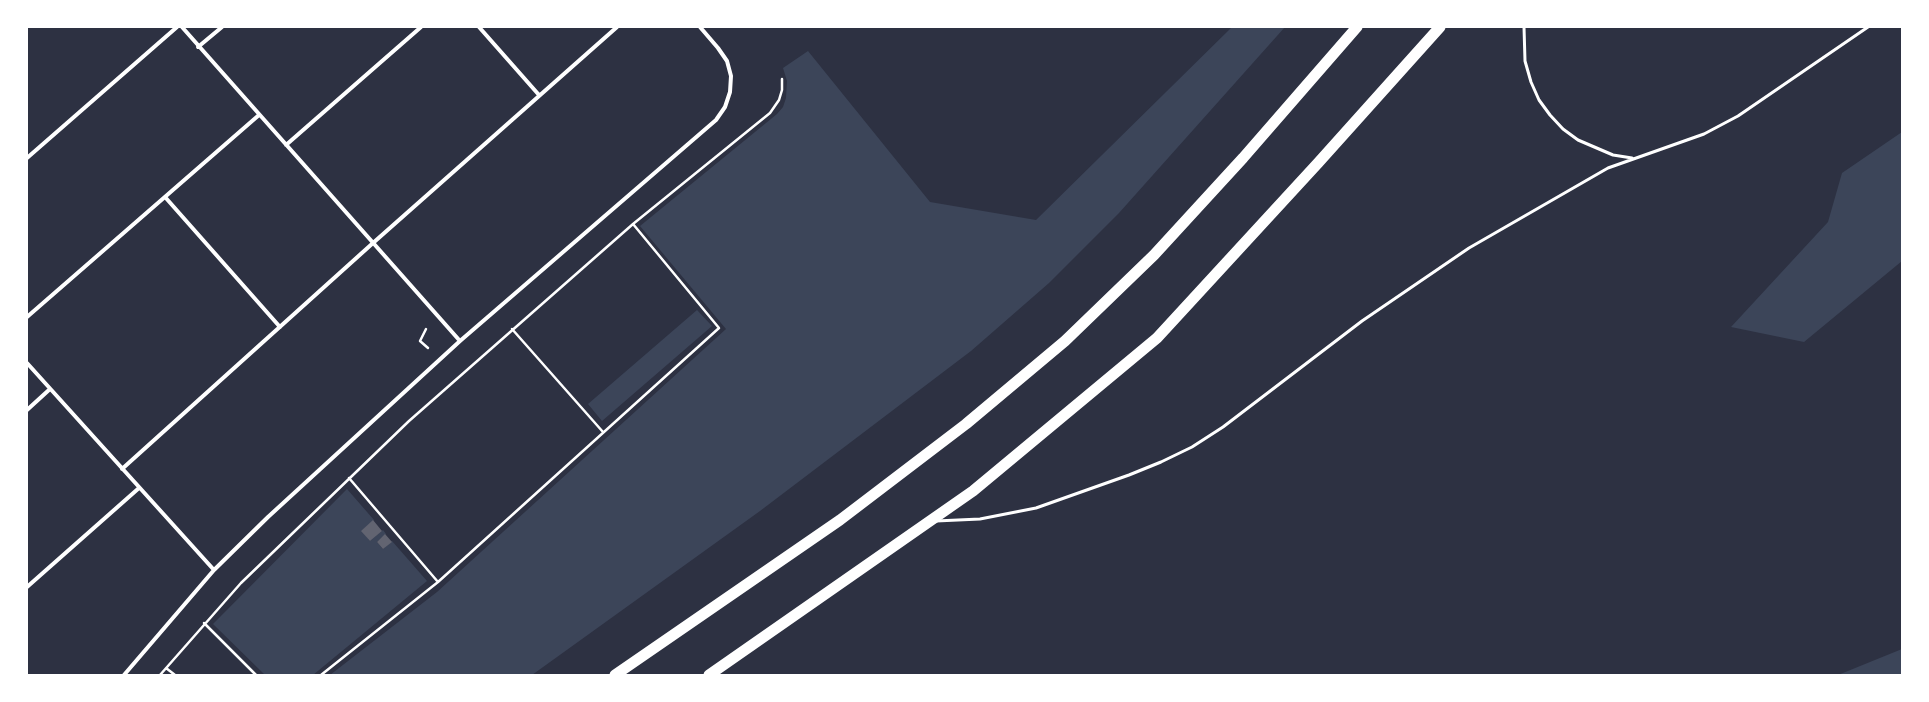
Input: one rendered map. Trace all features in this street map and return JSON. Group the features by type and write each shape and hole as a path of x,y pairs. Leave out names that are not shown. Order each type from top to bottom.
{"highway":[{"path":"615,675 840,520 966,424 1065,341 1154,255 1243,158 1357,27"},
{"path":"709,675 973,491 1157,338 1313,169 1440,27"}],"street":[{"path":"27,158 177,27"},
{"path":"182,27 198,47 460,341"},
{"path":"198,47 222,27"},
{"path":"286,145 421,27"},
{"path":"479,27 539,96"},
{"path":"122,469 373,243 617,27"},
{"path":"124,675 214,570 268,517 460,341 716,120 725,107 728,99 731,76 727,61 700,27"},
{"path":"27,317 259,115"},
{"path":"165,196 280,327"},
{"path":"27,363 214,570"},
{"path":"27,410 50,389"},
{"path":"27,588 139,488"}],"lane":[{"path":"1524,27 1526,61 1531,82 1539,100 1550,115 1563,129 1578,140 1613,155 1632,158"},
{"path":"929,521 980,519 1036,508 1128,475 1161,462 1192,447 1223,427 1362,321 1469,248 1589,177 1632,158 1690,139 1738,116 1868,27"}],"path":[{"path":"160,675 240,583 409,421 633,224 770,113 779,100 782,90 782,79"},
{"path":"321,675 438,582 719,328 633,224"},
{"path":"512,329 603,432"},
{"path":"349,478 438,582"},
{"path":"204,624 256,675"},
{"path":"166,668 175,675"}],"shaded area":[{"path":"1232,27 1285,27 1119,213 1049,283 971,351 760,511 532,675 330,675 437,592 726,329 640,226 777,114 783,107 786,98 787,81 783,68 808,51 930,202 1036,220"},
{"path":"1902,132 1902,261 1804,342 1731,327 1828,222 1842,173"},
{"path":"697,310 712,326 602,421 588,404"},
{"path":"347,489 374,520 362,531 370,541 383,530 386,534 377,542 383,549 392,541 427,581 313,675 265,675 213,624"},
{"path":"1902,649 1902,675 1838,675"}],"building":[{"path":"373,520 382,531 370,541 361,531"},
{"path":"385,534 392,542 383,549 377,542"}]}
